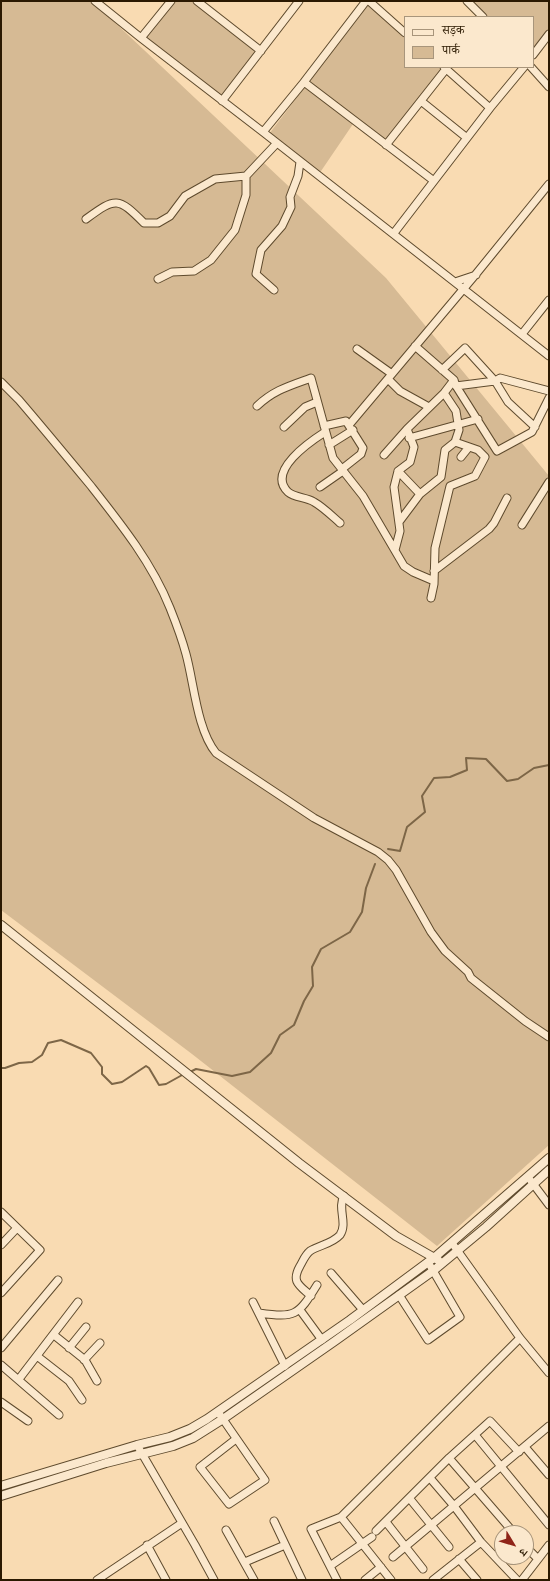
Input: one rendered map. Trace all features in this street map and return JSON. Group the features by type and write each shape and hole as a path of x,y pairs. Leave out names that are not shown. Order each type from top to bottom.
{"street":[{"path":"95,1 300,162 394,233 522,334 548,352"},
{"path":"141,38 170,1"},
{"path":"197,1 260,51"},
{"path":"263,132 368,1 404,32"},
{"path":"467,1 482,16"},
{"path":"222,101 297,2"},
{"path":"534,54 549,34"},
{"path":"386,145 445,68 490,108"},
{"path":"394,233 490,108 523,68"},
{"path":"532,68 549,87"},
{"path":"304,82 434,181"},
{"path":"421,101 467,138"},
{"path":"86,219 104,206 111,203 119,203 124,204 144,223 158,223 170,216 185,196 215,179 246,176 277,143"},
{"path":"274,290 256,274 261,250 282,226 291,207 290,196 298,176 300,162"},
{"path":"158,280 172,272 194,271 211,260 235,230 246,195 246,176"},
{"path":"329,445 351,428 390,376 464,289 549,184"},
{"path":"455,282 476,274"},
{"path":"522,334 549,300"},
{"path":"415,346 455,383 497,451"},
{"path":"357,348 390,376 400,391 429,407"},
{"path":"442,370 465,348 495,381 508,402 535,427"},
{"path":"257,406 267,396 276,391 311,378 333,458 363,496 404,566 413,572 434,581"},
{"path":"384,455 407,429 455,383 495,381 500,378 549,391"},
{"path":"1,382 19,400 122,525 156,580 170,608 186,654 194,693 210,746 220,756 314,818 372,849 388,860 396,870 431,932 445,951 468,972 471,978 525,1021 549,1037"},
{"path":"399,522 420,494 441,477 445,450 455,442 459,430 456,411 444,393"},
{"path":"431,598 434,581 435,548 450,486 475,476 485,457 532,432 549,398"},
{"path":"284,427 305,407 317,402"},
{"path":"320,487 364,450 351,428 344,420 325,429 306,444 295,455 284,471 282,481 287,491 295,496 315,502 340,523"},
{"path":"409,438 478,420"},
{"path":"395,550 400,533 394,487 398,471 410,462 414,447 409,438 407,429"},
{"path":"455,442 478,450 485,457"},
{"path":"461,457 470,447"},
{"path":"398,471 420,494"},
{"path":"522,525 549,482"},
{"path":"434,571 489,529 494,523 507,498"},
{"path":"1,925 179,1068 198,1081 396,1236 435,1257 442,1264"},
{"path":"1,1496 106,1464 174,1446 193,1438 262,1387 399,1296 442,1264 458,1251 531,1181 549,1158"},
{"path":"262,1387 285,1366 435,1257 531,1181 549,1170"},
{"path":"531,1181 549,1205"},
{"path":"311,1296 296,1282 295,1277 305,1257 310,1252 331,1242 339,1235 343,1223 341,1203 344,1196"},
{"path":"1,1212 40,1250 1,1293"},
{"path":"1,1245 17,1228"},
{"path":"452,1243 520,1338 549,1374"},
{"path":"399,1296 428,1340 460,1317 428,1262"},
{"path":"331,1273 363,1310"},
{"path":"1,1348 58,1280"},
{"path":"259,1314 285,1316 300,1310 311,1296 317,1285"},
{"path":"18,1379 54,1335 78,1302"},
{"path":"253,1302 285,1366"},
{"path":"300,1310 322,1340"},
{"path":"70,1348 86,1327"},
{"path":"54,1335 84,1360 97,1381"},
{"path":"337,1580 311,1529 341,1517 520,1338"},
{"path":"84,1360 100,1343"},
{"path":"37,1356 69,1381 82,1400"},
{"path":"1,1365 59,1415"},
{"path":"1,1403 28,1421"},
{"path":"221,1416 265,1480 229,1504 200,1467 236,1439"},
{"path":"1,1486 137,1445 170,1437 221,1416"},
{"path":"330,1566 374,1534 449,1458 476,1436 490,1421 519,1452"},
{"path":"393,1558 549,1426"},
{"path":"476,1436 549,1525"},
{"path":"137,1445 214,1580"},
{"path":"525,1447 549,1475"},
{"path":"449,1458 476,1487 507,1525"},
{"path":"430,1478 454,1506 480,1542 517,1580"},
{"path":"410,1499 449,1547"},
{"path":"341,1517 391,1580"},
{"path":"274,1521 302,1580"},
{"path":"386,1522 423,1569"},
{"path":"97,1580 147,1545 182,1523"},
{"path":"226,1530 254,1580"},
{"path":"434,1580 480,1542"},
{"path":"147,1545 166,1580"},
{"path":"245,1562 285,1545"},
{"path":"522,1580 549,1545"},
{"path":"534,1555 538,1559"},
{"path":"459,1559 478,1580"},
{"path":"365,1580 380,1567"}],"green space":[{"path":"1,1 92,1 386,278 549,476 549,1145 437,1246 192,1054 1,910"},
{"path":"174,1 195,1 258,50 221,96 144,38"},
{"path":"471,1 549,1 549,30 534,49 534,16 485,16"},
{"path":"369,2 404,34 404,68 442,69 387,142 309,81"},
{"path":"305,87 353,124 319,174 269,134"}],"waterway":[{"path":"388,849 400,851 407,827 425,812 422,796 434,778 450,777 467,770 466,758 486,759 507,781 518,779 534,768 549,765"},
{"path":"190,1072 196,1069 232,1076 250,1072 271,1053 280,1035 294,1025 304,1001 313,986 312,967 321,949 350,932 362,912 366,888 375,864"},
{"path":"1,1068 19,1063 32,1062 42,1055 48,1043 61,1040 91,1053 102,1067 102,1074 112,1084 122,1082 146,1066 149,1068 159,1085 166,1084 184,1074"}]}
